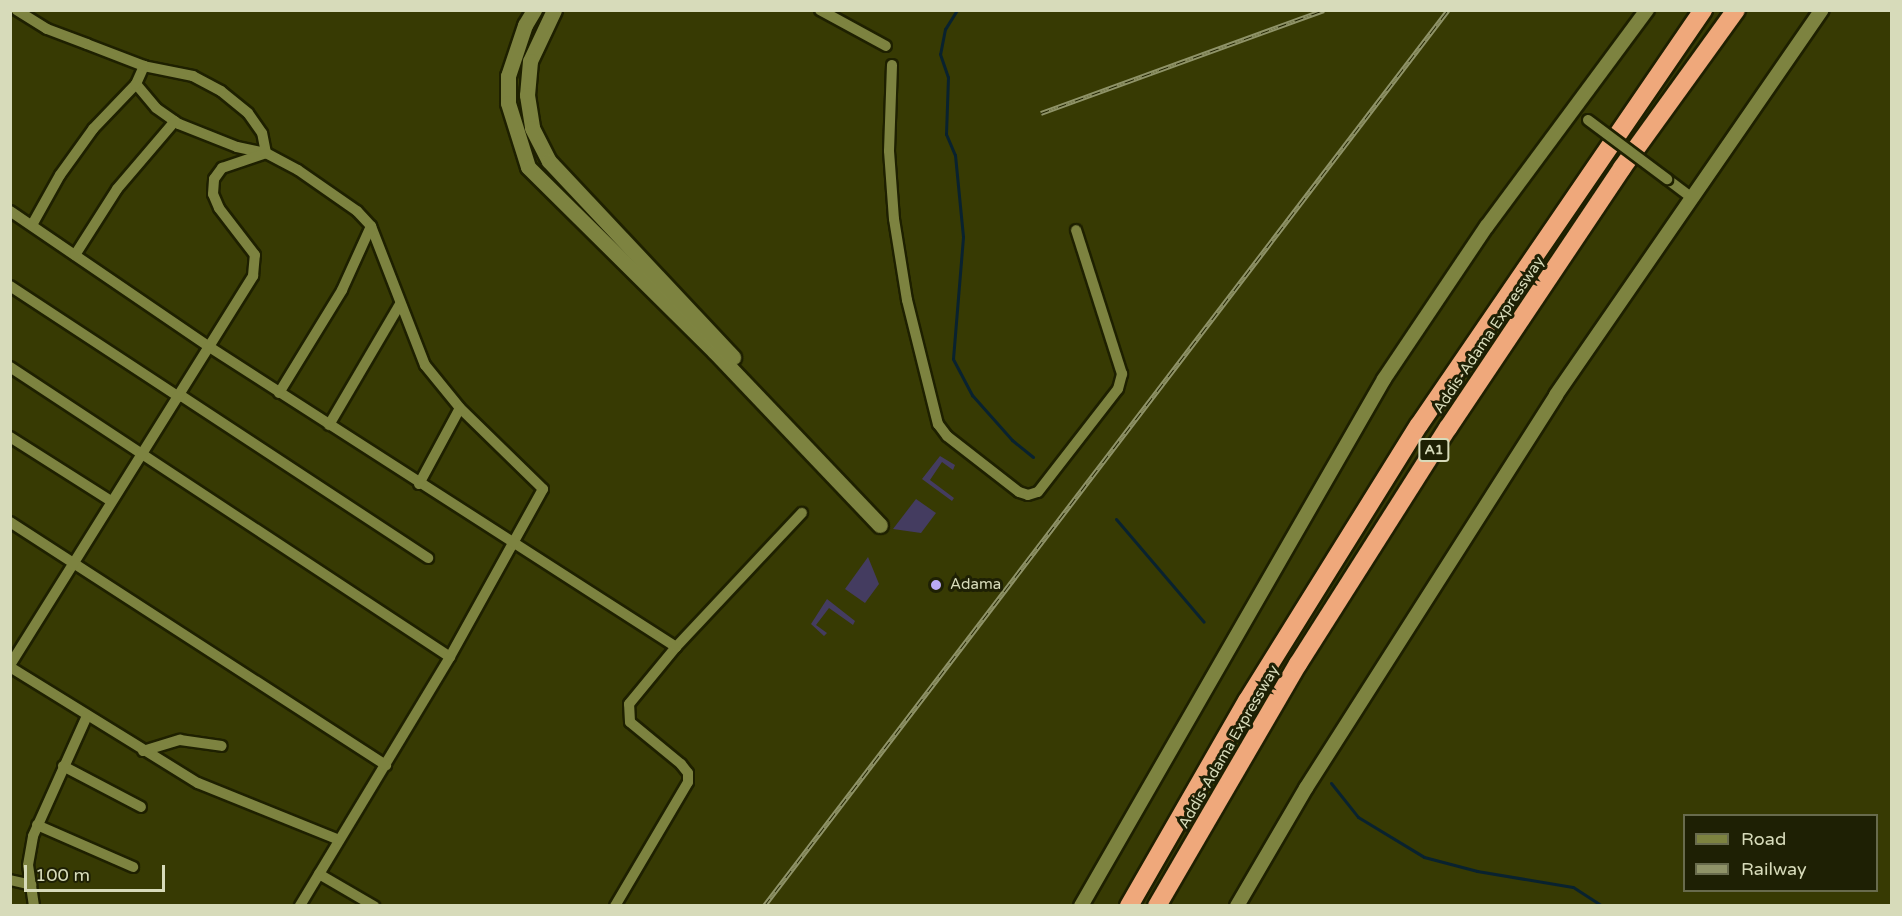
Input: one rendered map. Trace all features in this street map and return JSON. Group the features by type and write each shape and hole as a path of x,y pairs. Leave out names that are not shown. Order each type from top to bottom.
{"highway":[{"name":"Addis-Adama Expressway","path":"1129,906 1247,701 1419,425 1703,10"},
{"name":"Addis-Adama Expressway","path":"1157,906 1298,664 1448,428 1622,168 1736,10"}],"main road":[{"path":"534,10 519,40 508,76 508,104 528,167 884,521 549,162 532,128 527,95 530,61 554,10"}],"street":[{"path":"10,14 17,10 47,29 144,66 193,76 221,91 248,113 262,133 266,153"},
{"path":"820,10 886,46"},
{"path":"1082,906 1384,379 1487,226 1647,10"},
{"path":"1237,906 1312,778 1556,395 1822,10"},
{"path":"892,65 889,151 894,219 907,300 938,424 947,436 1019,492 1038,492 1118,389 1122,374 1076,230"},
{"path":"32,225 93,129 136,84 144,66"},
{"path":"136,84 156,108 175,122 200,134 266,153 357,211 370,226 425,365 460,408 543,489 514,547 450,657 300,906"},
{"path":"1573,110 1692,198"},
{"path":"75,255 117,189 175,122"},
{"path":"266,153 222,168 214,178 213,194 247,240 255,265 211,348 70,563 10,666 143,751 231,800 339,840"},
{"path":"10,211 211,348 514,547 676,647"},
{"path":"279,393 342,290 370,226"},
{"path":"10,286 428,558"},
{"path":"329,425 400,304"},
{"path":"10,367 140,455 450,657"},
{"path":"419,484 460,408"},
{"path":"10,437 111,501"},
{"path":"615,906 688,782 688,773 681,764 637,731 627,712 639,688 802,513"},
{"path":"10,522 70,563 386,765"},
{"path":"34,906 28,865 37,825 87,716"},
{"path":"143,751 180,740 222,746"},
{"path":"63,766 141,807"},
{"path":"37,825 133,867"},
{"path":"319,874 374,906"},
{"path":"10,880 31,885"}],"shaded area":[{"path":"940,456 955,465 953,470 942,462 930,480 954,498 952,501 922,479"},
{"path":"916,499 936,513 921,533 893,529"},
{"path":"868,557 879,584 865,603 845,589"},
{"path":"827,599 855,621 853,625 829,608 816,625 827,633 824,636 811,624"}],"waterway":[{"path":"957,10 945,29 940,54 948,77 946,134 955,155 963,237 953,359 972,395 1012,440 1033,457"},
{"path":"1116,519 1204,622"},
{"path":"1331,783 1358,817 1424,857 1477,871 1573,887 1602,906"}],"railway":[{"path":"1041,113 1324,10"},
{"path":"764,906 1448,10"}],"place":[{"name":"Adama","path":"936,585"}]}
